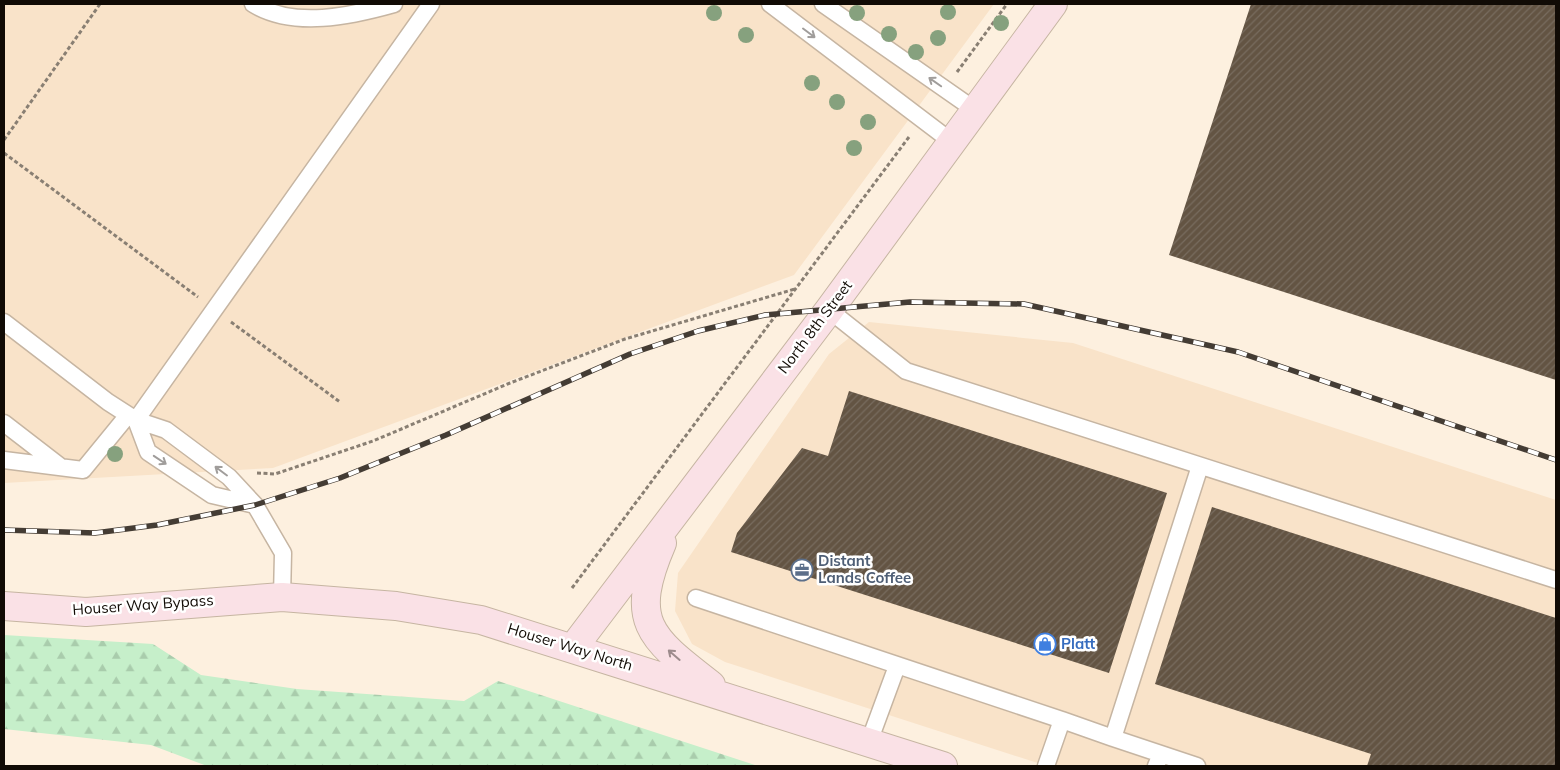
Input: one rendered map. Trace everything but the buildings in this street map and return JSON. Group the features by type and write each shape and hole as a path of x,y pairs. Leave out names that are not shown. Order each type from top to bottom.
{"street":[{"name":"North 8th Street","path":"573,648 828,310 1053,4"},
{"path":"676,512 653,564 645,595 648,622 656,638 672,655 726,696"},
{"name":"Houser Way Bypass","path":"4,606 86,612 282,597"},
{"name":"Houser Way North","path":"282,597 396,606 481,620 943,766"}],"lane":[{"path":"253,4 263,10 302,18 352,16 394,4"},
{"path":"4,460 83,470 132,417 214,309 431,4"},
{"path":"770,4 952,142"},
{"path":"823,4 975,110"},
{"path":"828,310 906,371 1556,580"},
{"path":"4,322 132,417 166,430 229,477 255,505 283,553 282,597"},
{"path":"132,417 148,452 212,495 255,505"},
{"path":"4,423 61,467"},
{"path":"1113,738 1200,466"},
{"path":"696,598 1062,720 1113,738 1158,760 1197,766"},
{"path":"869,742 896,666"},
{"path":"1046,766 1062,720"}],"path":[{"path":"4,140 100,4"},
{"path":"944,89 1007,4"},
{"path":"572,588 922,119"},
{"path":"4,153 340,402"},
{"path":"257,473 275,474 373,441 510,383 625,339 795,289"}],"shaded area":[{"path":"4,4 994,4 794,275 273,468 4,483"},
{"path":"869,322 1073,343 1556,500 1556,766 1047,766 725,662 692,644 675,611 678,573 829,354"}],"green space":[{"path":"4,635 153,644 201,675 297,689 464,701 498,681 758,766 207,766 151,745 4,729"}],"railway":[{"path":"4,530 95,533 157,525 255,505 340,478 446,435 630,354 698,331 765,315 910,302 1024,304 1238,352 1556,460"}],"place":[{"name":"Distant Lands Coffee","path":"802,570"},
{"name":"Platt","path":"1045,644"}]}
